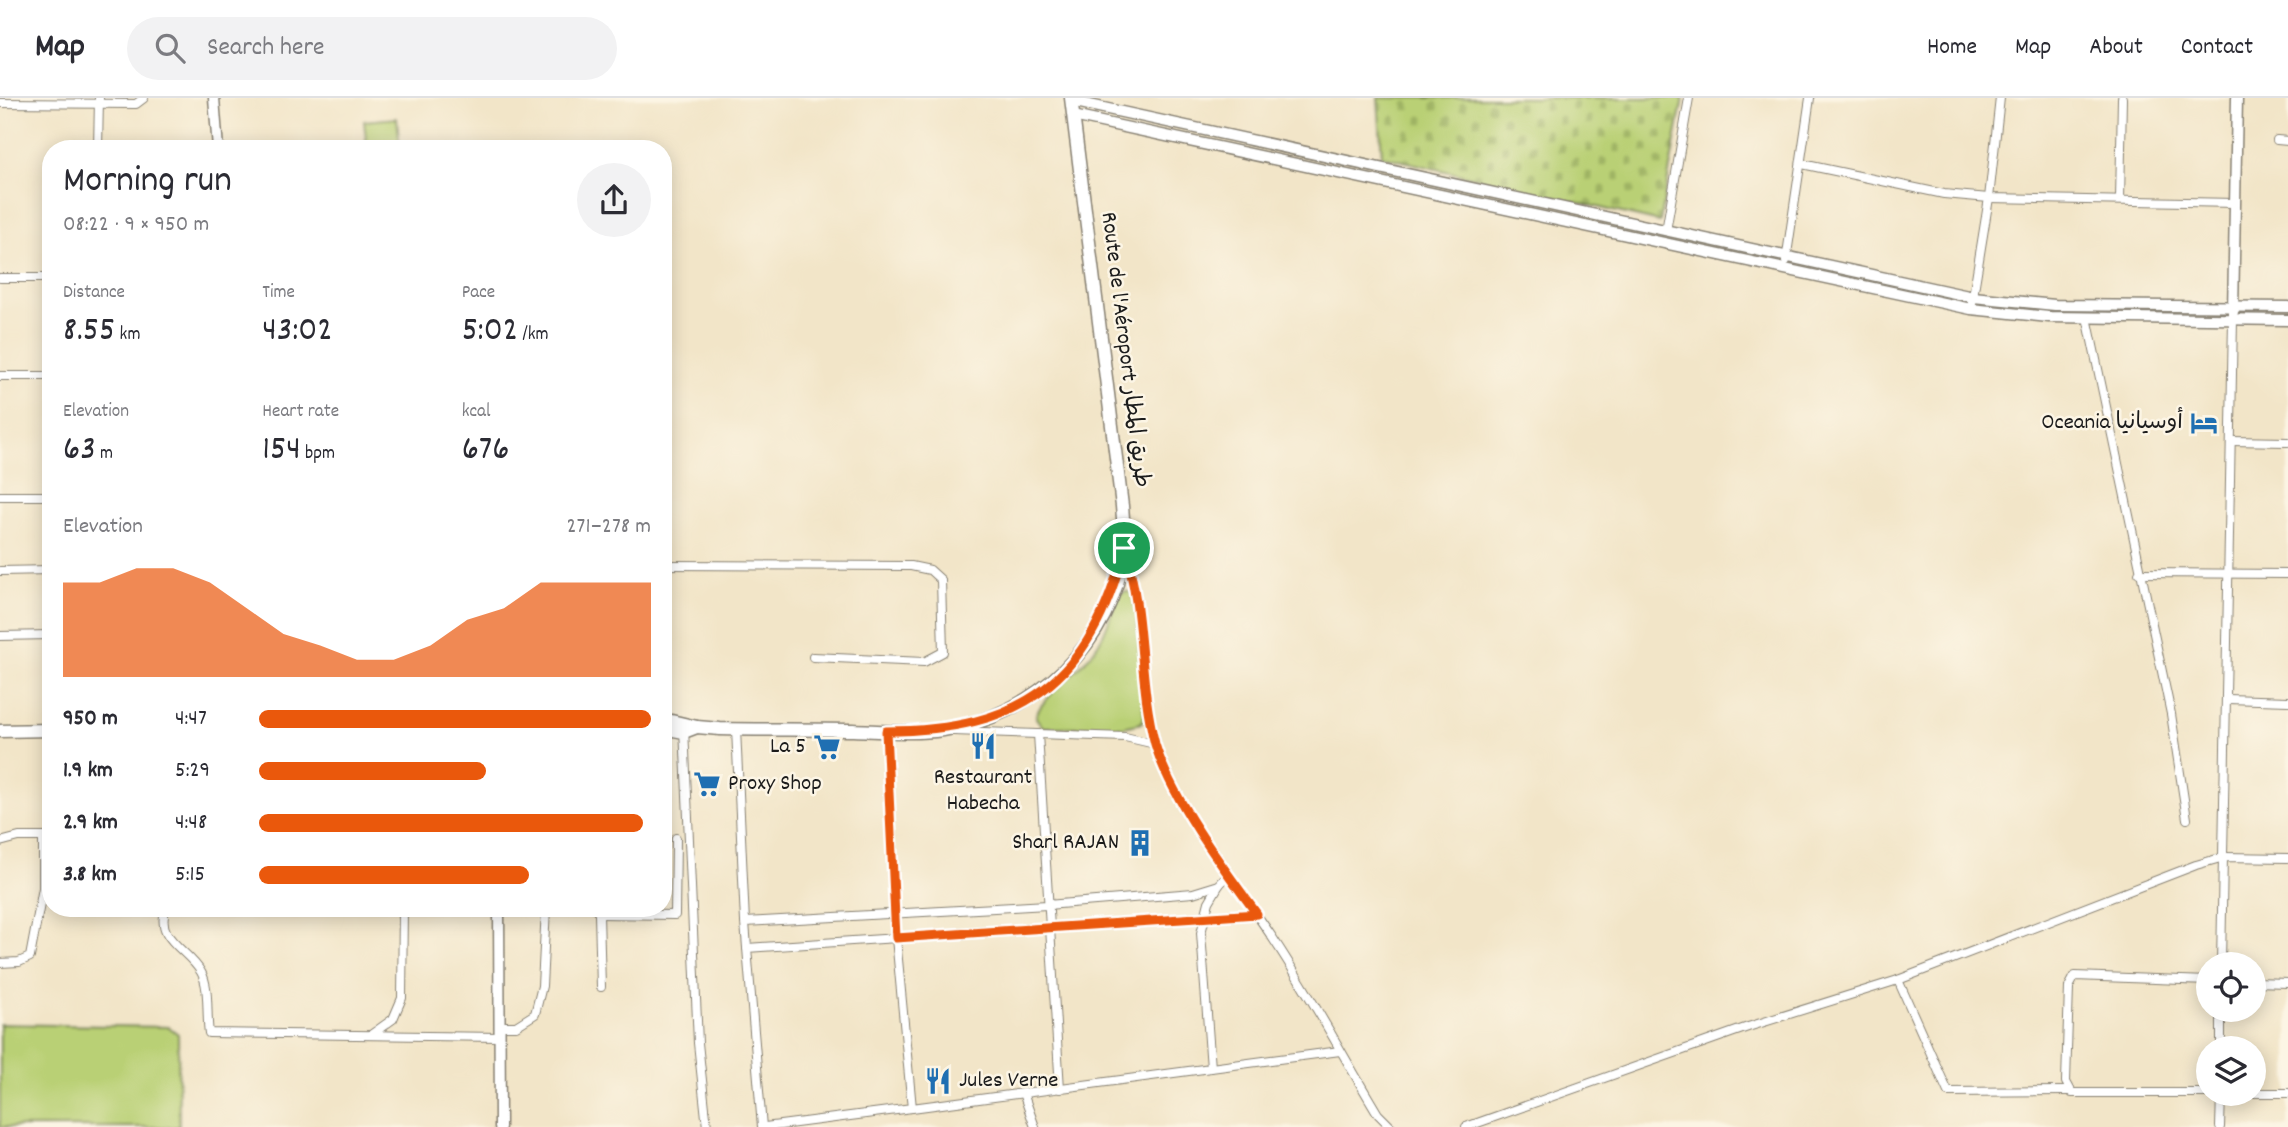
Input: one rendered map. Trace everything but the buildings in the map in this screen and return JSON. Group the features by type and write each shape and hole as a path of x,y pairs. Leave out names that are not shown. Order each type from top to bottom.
{"main road":[{"path":"214,98 217,140"},
{"path":"2233,319 2237,98"},
{"path":"1071,99 1390,172 1787,256 1874,283"},
{"name":"Route de l'Aéroport طريق المطار","path":"672,728 942,730 990,718 1013,709 1037,694 1075,659 1104,614 1114,589 1124,548 1122,506 1071,99"},
{"path":"1073,116 1785,269 1874,283 2022,316 2288,320"},
{"path":"1388,184 1390,172"},
{"path":"1972,303 2288,307"},
{"name":"Route de l'Aéroport طريق المطار","path":"672,722 688,727"},
{"path":"0,730 42,730"},
{"path":"499,917 500,1127"}],"street":[{"path":"0,103 99,101 136,104 144,98"},
{"path":"1667,231 1689,98"},
{"path":"1785,269 1810,98"},
{"path":"1972,303 1989,198 2000,98"},
{"path":"2120,201 2122,98"},
{"path":"99,101 99,140"},
{"path":"2277,139 2288,141"},
{"path":"1802,164 1944,194 1989,198 2235,202"},
{"path":"0,278 42,278"},
{"path":"2087,317 2139,573 2171,714 2187,819"},
{"path":"2221,952 2233,319"},
{"path":"0,376 42,376"},
{"path":"2231,441 2288,442"},
{"path":"0,496 42,496"},
{"path":"1124,548 1138,608 1146,696 1156,744 1168,778 1228,875 1303,983 1378,1114 1391,1127"},
{"path":"672,565 911,566 930,570 941,580 943,652 924,662 813,657"},
{"path":"0,571 42,570"},
{"path":"2139,573 2288,574"},
{"path":"0,636 42,635"},
{"path":"2228,699 2288,701"},
{"path":"688,727 698,1043 707,1127"},
{"path":"736,729 745,922 763,1127 1340,1051"},
{"path":"942,730 1125,737 1156,744"},
{"path":"886,731 896,938 912,1108"},
{"path":"1038,734 1060,1089"},
{"path":"0,842 19,837 42,837"},
{"path":"672,915 675,915 676,838"},
{"path":"1466,1127 1748,1027 1898,980 2153,880 2224,857 2288,858"},
{"path":"1211,1068 1201,933 1203,919 1219,885 1228,875"},
{"path":"745,922 1047,905 1193,893 1219,885"},
{"path":"0,963 19,962 30,957 42,893"},
{"path":"747,948 1257,914"},
{"path":"162,917 164,931 203,974 209,1033 372,1034 500,1032 535,1014 542,986 546,917"},
{"path":"372,1034 393,1019 402,998 403,917"},
{"path":"598,917 601,987"},
{"path":"2068,1090 2069,987 2075,976 2196,981"},
{"path":"1898,980 1948,1092 2068,1090 2196,1093"},
{"path":"2266,982 2288,983"},
{"path":"1023,1093 1035,1127"},
{"path":"2266,1093 2288,1093"},
{"path":"2220,1127 2221,1106"}],"green space":[{"path":"1378,98 1683,98 1660,222 1382,156"},
{"path":"397,118 399,140 366,140 364,121"},
{"path":"1127,591 1132,594 1137,614 1144,718 1141,723 1124,727 1043,727 1036,718 1038,712 1050,695 1092,653 1104,633 1119,596"},
{"path":"0,1024 169,1027 178,1034 179,1127 0,1127"}],"place":[{"name":"Oceania أوسيانيا","path":"2204,423"},
{"name":"Restaurant Habecha","path":"983,746"},
{"name":"La 5","path":"827,747"},
{"name":"Proxy Shop","path":"707,784"},
{"name":"Sharl RAJAN","path":"1140,843"},
{"name":"Jules Verne","path":"938,1081"}],"route":[{"path":"1124,548 1133,574 1146,696 1156,744 1168,778 1228,875 1257,914 896,938 886,731 942,730 968,724 1013,709 1037,694 1075,659 1091,637 1114,589 1124,548"}]}
